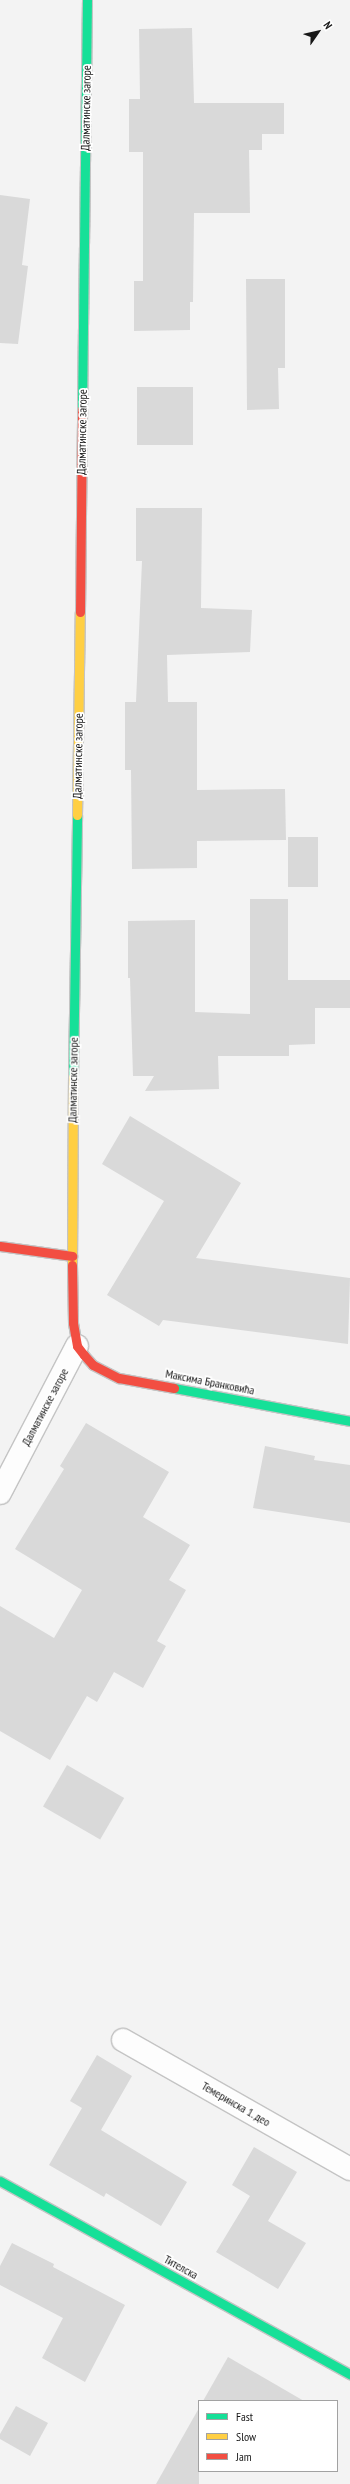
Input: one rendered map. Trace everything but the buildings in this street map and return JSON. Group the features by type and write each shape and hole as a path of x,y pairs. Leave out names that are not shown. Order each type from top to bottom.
{"street":[{"name":"Далматинске загоре","path":"0,1492 77,1346 71,1296 71,1210 87,0"},
{"path":"0,1246 72,1256"},
{"name":"Максима Бранковића","path":"77,1346 93,1365 119,1378 350,1422"},
{"name":"Темеринска 1. део","path":"123,2040 350,2169"},
{"name":"Тителска","path":"0,2181 350,2374"}],"traffic: fast":[{"path":"82,409 87,0"},
{"path":"73,1077 77,815"},
{"path":"174,1388 350,1421"},
{"path":"0,2181 350,2374"}],"traffic: slow":[{"path":"77,815 80,612"},
{"path":"72,1265 73,1077"}],"traffic: jam":[{"path":"80,612 82,409"},
{"path":"0,1246 72,1256"},
{"path":"72,1265 73,1323 77,1346 84,1355 93,1365 119,1378 174,1388"}]}
